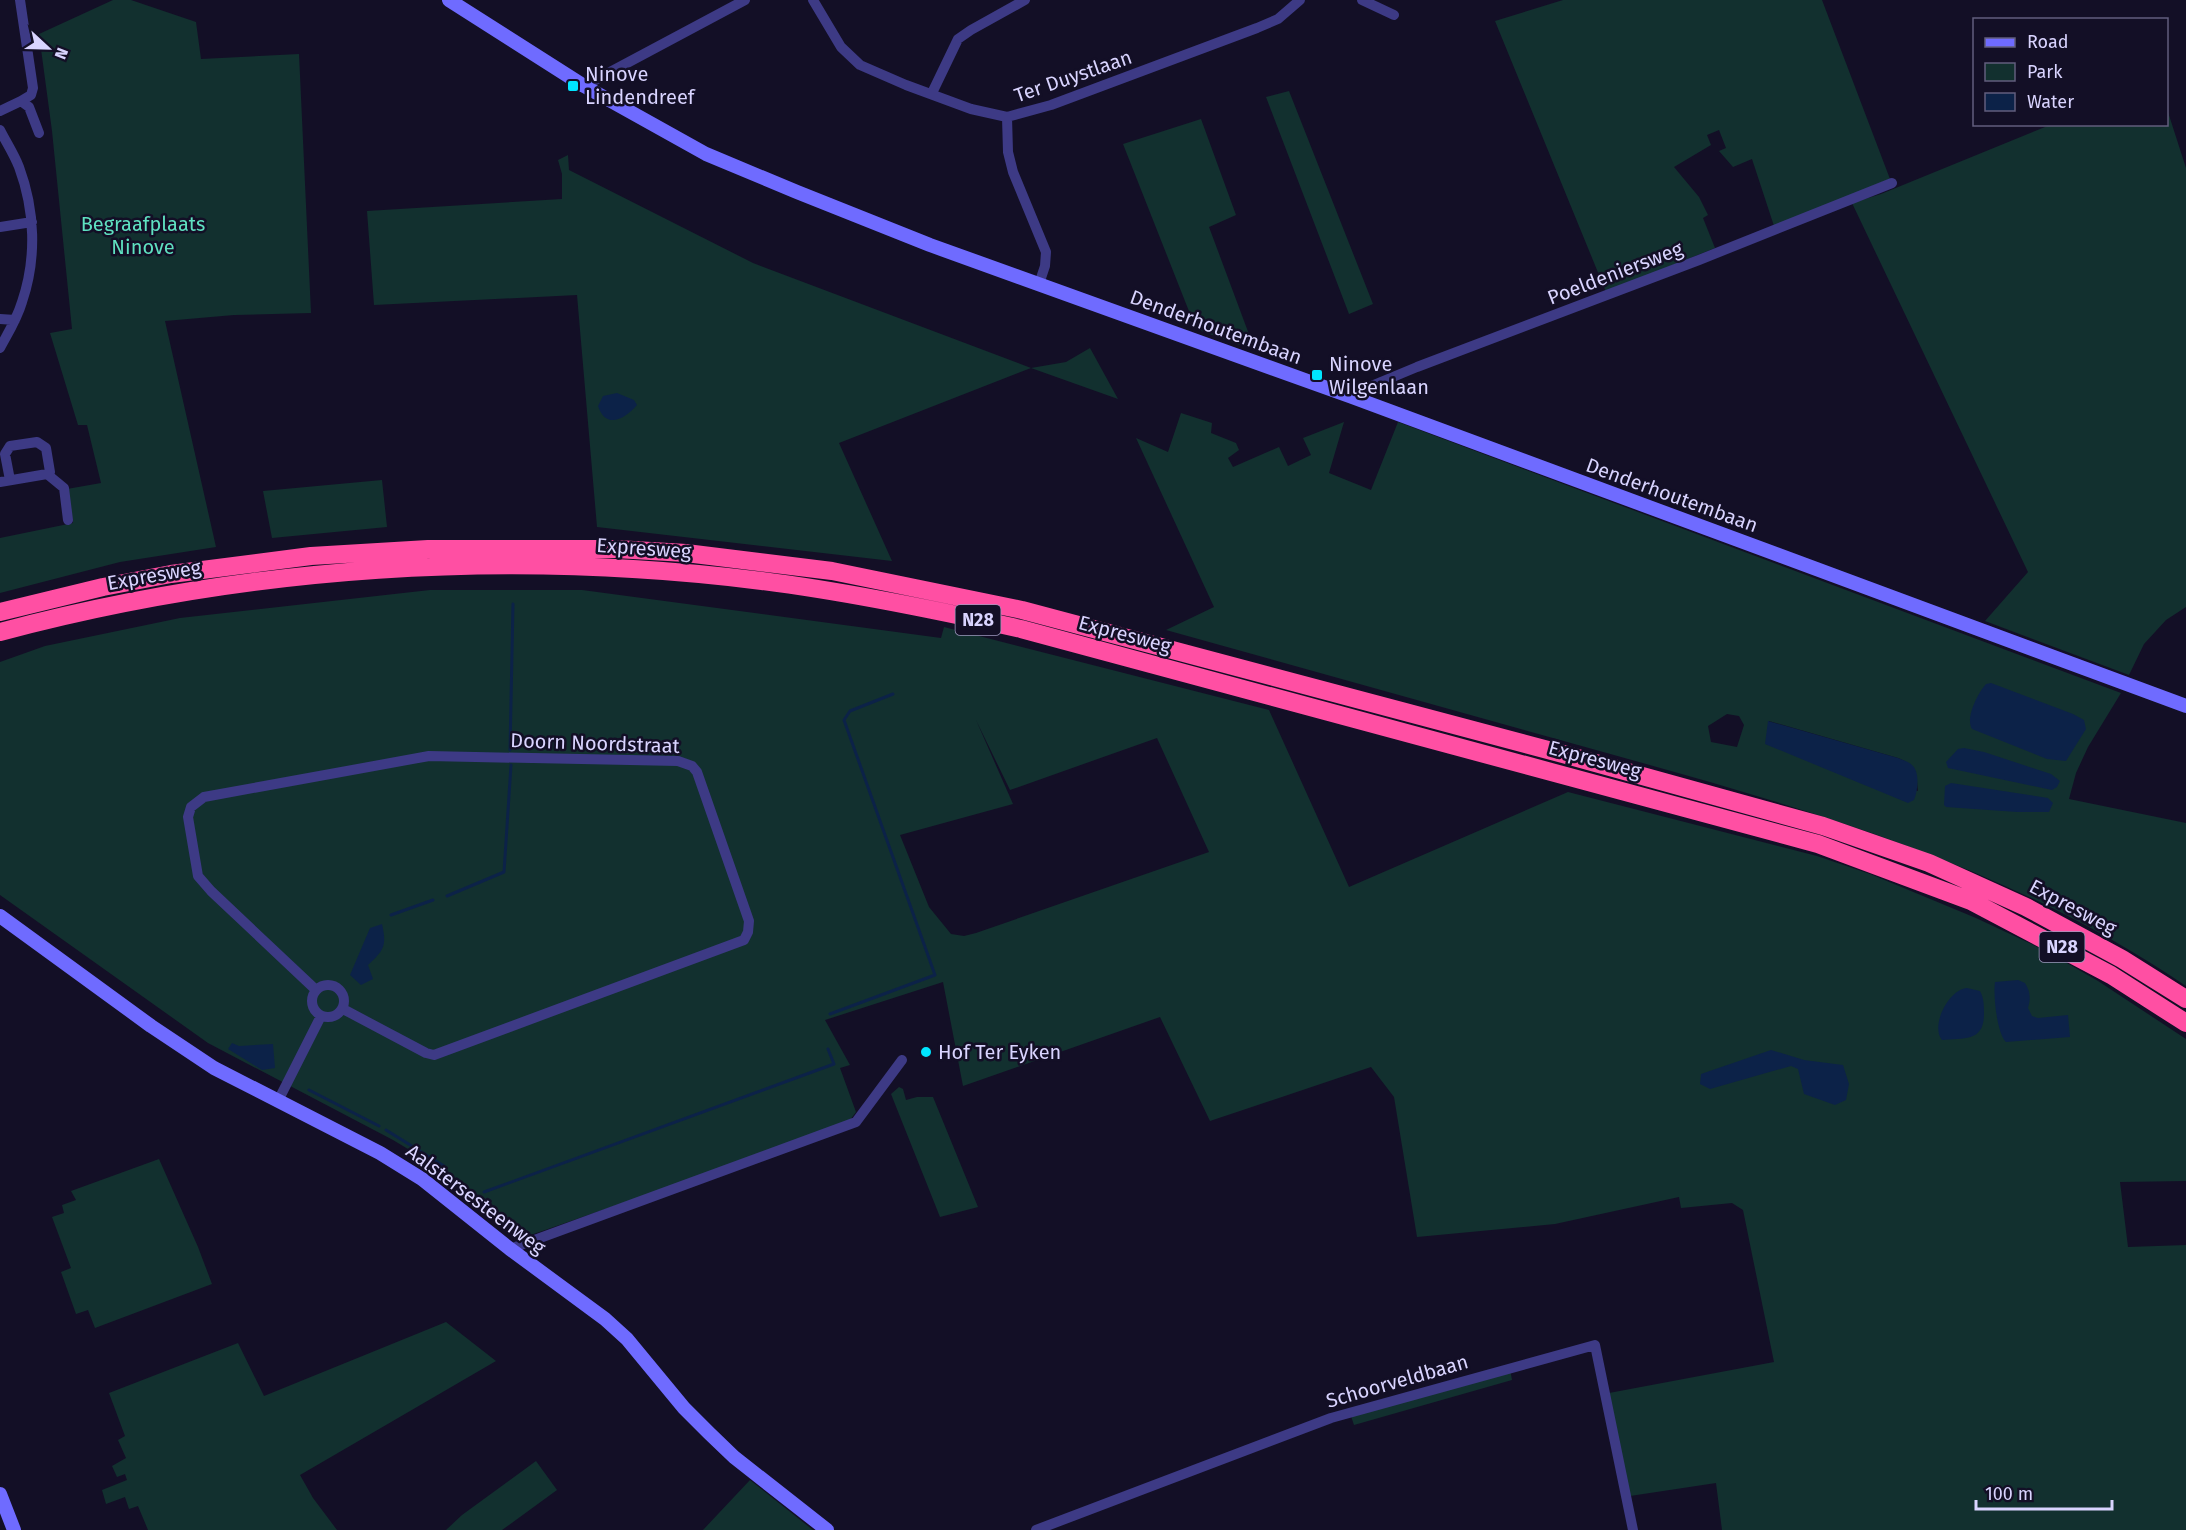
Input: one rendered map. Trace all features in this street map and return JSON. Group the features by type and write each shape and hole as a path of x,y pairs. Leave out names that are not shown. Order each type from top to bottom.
{"highway":[{"name":"Expresweg","path":"0,612 81,592 171,574 311,556 428,549 616,549 686,553 832,571 1022,610 1563,754 1823,826 1929,863 2016,902 2092,942 2186,999"},
{"name":"Expresweg","path":"0,632 108,606 228,585 310,575 430,566 554,565 678,572 761,581 920,607 1022,629 1818,844 1971,901 2104,971 2186,1023"}],"street":[{"path":"0,111 31,95 33,88 20,0"},
{"name":"Denderhoutembaan","path":"449,0 584,86 706,154 797,192 908,236 2186,706"},
{"path":"584,86 745,0"},
{"name":"Ter Duystlaan","path":"813,0 841,47 860,65 971,108 1007,117 1051,105 1257,28 1278,19 1299,0"},
{"path":"932,93 958,39 970,30 1026,0"},
{"path":"1362,0 1394,15"},
{"path":"21,101 29,107 39,133"},
{"path":"1007,117 1008,152 1012,172 1046,252 1045,266 1039,284"},
{"path":"0,348 22,303 29,274 32,222 26,186 18,164 1,134"},
{"name":"Poeldeniersweg","path":"1352,398 1364,389 1892,183"},
{"path":"0,227 32,222"},
{"path":"0,319 15,320"},
{"path":"47,474 50,472 46,448 37,442 10,446 5,454 5,481 47,474 64,488 68,520"},
{"name":"Doorn Noordstraat","path":"316,990 198,876 188,817 191,807 204,797 429,756 678,761 692,766 749,921 748,932 744,940 434,1055 426,1053 343,1009"},
{"name":"Aalstersesteenweg","path":"0,916 214,1068 380,1154 422,1179 510,1249 606,1319 627,1339 684,1408 734,1457 826,1530"},
{"path":"328,984 340,988 345,998 343,1009 334,1017 321,1016 316,1012 312,1002 316,990 328,984"},
{"path":"278,1101 321,1016"},
{"path":"510,1249 856,1122 902,1060"},
{"name":"Schoorveldbaan","path":"1036,1530 1331,1418 1595,1345 1633,1530"},
{"path":"0,1494 14,1530"}],"green space":[{"name":"Begraafplaats Ninove","path":"113,0 131,0 196,22 201,59 299,54 311,313 234,315 165,321 216,547 120,562 0,593 0,538 73,523 67,489 101,483 87,425 78,425 50,333 72,329 52,131 39,34"},
{"path":"1563,0 1822,0 1890,179 1774,226 1752,159 1733,167 1719,151 1726,148 1719,130 1707,135 1711,145 1674,167 1699,197 1708,215 1703,218 1715,248 1606,292 1495,21"},
{"path":"1289,91 1373,304 1349,314 1266,97"},
{"path":"2168,112 2186,168 2186,607 2166,620 2144,644 2129,675 1985,621 2028,572 1852,203 1881,194 2048,126 2168,126"},
{"path":"1201,119 1236,215 1209,227 1253,345 1245,347 1196,329 1123,144"},
{"path":"568,155 569,170 753,263 1031,368 839,443 892,561 597,527 577,295 374,305 367,211 562,199 562,174 558,160"},
{"path":"1090,348 1118,399 1031,368 1066,362"},
{"path":"1181,413 1212,423 1211,433 1236,443 1239,450 1228,458 1233,467 1279,447 1288,466 1311,455 1303,438 1344,422 1329,473 1371,490 1398,422 2121,693 2088,747 2076,773 2069,799 2186,823 2186,986 2117,943 2047,905 1901,844 1750,794 1166,630 1214,607 1136,438 1168,452","holes":["1727,714 1739,716 1744,725 1737,747 1711,742 1708,726","1769,721 1898,758 1914,770 1918,791 1766,744"]},
{"path":"382,480 387,527 272,538 263,491"},
{"path":"430,590 582,590 941,638 944,627 1269,710 1349,887 1568,792 1817,856 1870,874 1976,918 2046,951 2098,981 2186,1039 2186,1181 2120,1182 2128,1247 2186,1245 2186,1530 1722,1530 1716,1483 1630,1496 1609,1393 1774,1362 1743,1210 1732,1203 1681,1208 1679,1197 1555,1224 1417,1237 1394,1097 1371,1067 1210,1121 1160,1017 963,1086 943,982 825,1020 850,1065 840,1068 856,1112 850,1120 723,1168 525,1237 418,1155 208,1043 0,895 0,662 45,646 180,618","holes":["976,720 1010,790 1157,738 1209,852 976,933 964,936 951,934 929,907 900,835 1013,804"]},
{"path":"899,1087 903,1089 906,1100 933,1097 978,1207 940,1217 891,1094"},
{"path":"159,1159 212,1284 95,1328 88,1310 76,1314 61,1272 71,1268 52,1217 64,1213 62,1205 76,1200 71,1191"},
{"path":"446,1322 496,1361 300,1475 313,1498 337,1530 148,1530 138,1506 129,1509 125,1497 106,1504 102,1490 127,1480 125,1474 117,1477 112,1466 126,1458 118,1440 125,1436 109,1393 238,1343 264,1396"},
{"path":"1510,1369 1512,1380 1354,1425 1351,1416"},
{"path":"536,1461 557,1490 502,1530 446,1530 462,1515"},
{"path":"750,1480 813,1530 703,1530"}],"water":[{"path":"617,393 634,400 637,405 621,418 611,420 601,413 598,406 603,396"},
{"path":"1991,683 2084,720 2086,729 2066,761 2047,759 1972,729 1970,719 1973,706 1986,684"},
{"path":"1768,721 1909,762 1915,768 1917,777 1914,800 1908,803 1765,744"},
{"path":"1958,749 1984,752 2051,774 2060,781 2052,790 1948,768 1946,762"},
{"path":"1951,783 2048,798 2053,803 2049,812 1946,807 1944,805 1945,786"},
{"path":"382,924 383,947 368,965 373,979 361,985 350,975 370,928"},
{"path":"2018,980 2025,983 2028,989 2030,998 2028,1008 2032,1016 2038,1018 2068,1015 2070,1037 2006,1042 2000,1031 1996,1014 1995,982"},
{"path":"1967,988 1980,991 1982,996 1984,1014 1981,1030 1971,1037 1942,1040 1938,1026 1943,1009 1954,995"},
{"path":"232,1043 239,1046 273,1044 275,1068 262,1070 228,1049"},
{"path":"1771,1050 1804,1060 1843,1065 1849,1084 1846,1100 1835,1105 1804,1094 1798,1069 1791,1066 1710,1089 1700,1084 1701,1074"}],"waterway":[{"path":"510,750 513,604"},
{"path":"830,1014 935,975 844,720 850,711 893,694"},
{"path":"447,896 504,872 511,765"},
{"path":"391,915 433,900"},
{"path":"484,1192 834,1064 828,1049"},
{"path":"309,1090 379,1126"},
{"path":"386,1130 444,1166"}],"place":[{"name":"Ninove Lindendreef","path":"573,86"},
{"name":"Ninove Wilgenlaan","path":"1317,375"},
{"name":"Hof Ter Eyken","path":"926,1052"}]}
